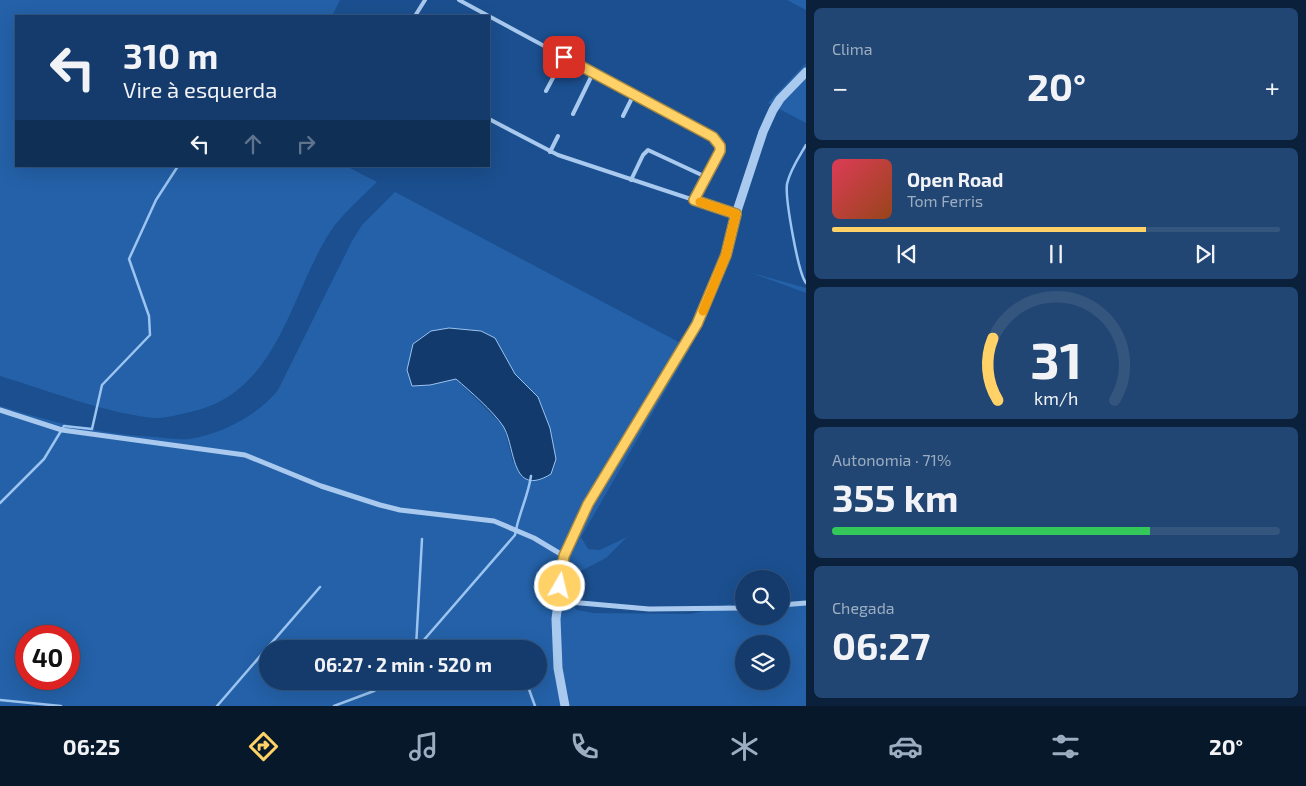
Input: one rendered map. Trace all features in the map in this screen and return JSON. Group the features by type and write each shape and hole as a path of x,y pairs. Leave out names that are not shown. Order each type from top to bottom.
{"street":[{"path":"565,706 558,668 558,601 564,556 588,504 697,324 726,255 736,214 772,110 806,72"},
{"path":"0,410 62,430 245,455 321,486 380,505 400,510 494,521 534,538 564,556"},
{"path":"558,601 649,609 735,608"},
{"path":"790,604 806,603"}],"lane":[{"path":"416,15 425,0"},
{"path":"459,0 487,15"},
{"path":"490,17 707,133 717,141 720,151 694,200"},
{"path":"546,91 564,57"},
{"path":"573,114 593,73"},
{"path":"622,116 634,94"},
{"path":"490,120 550,152 736,214"},
{"path":"550,152 558,136"},
{"path":"631,180 643,154 648,150 706,177"}],"shaded area":[{"path":"0,0 340,0 332,15 15,15 15,167 348,167 377,182 346,212 330,232 277,341 261,366 241,387 217,403 186,413 153,418 95,406 0,376"},
{"path":"787,0 806,0 806,10"},
{"path":"806,63 806,123 768,103"},
{"path":"395,192 690,348 581,537 588,549 600,550 627,537 606,558 569,577 567,592 571,605 577,610 593,613 691,614 731,604 730,609 735,609 735,625 790,625 790,603 806,601 806,706 0,706 0,406 39,418 135,436 190,439 227,428 260,408 278,390 352,241 362,225","holes":["505,358 515,374 538,397 513,463 504,427 456,379 430,385 412,386"]},
{"path":"749,272 806,288 806,293"},
{"path":"449,328 481,331 495,338 515,374 538,397 550,428 556,459 551,474 538,480 528,480 521,475 516,467 507,435 499,420 456,379 430,385 412,386 407,370 413,344 431,331"}],"waterway":[{"path":"806,145 790,174 787,184 790,219 796,251 806,283"},
{"path":"0,503 44,459 64,426 92,429 102,385 150,335 149,316 129,259 156,200 177,167"},
{"path":"424,640 515,535 531,476"},
{"path":"416,640 422,539"},
{"path":"217,706 320,587"},
{"path":"334,706 375,690"},
{"path":"529,690 535,706"},
{"path":"0,700 61,706"}],"slow traffic":[{"path":"700,202 736,214 726,255 703,311"}],"route":[{"path":"560,586 564,556 588,504 665,380 697,324 726,255 736,214 694,200 720,151 720,146 713,137 564,57"}]}
